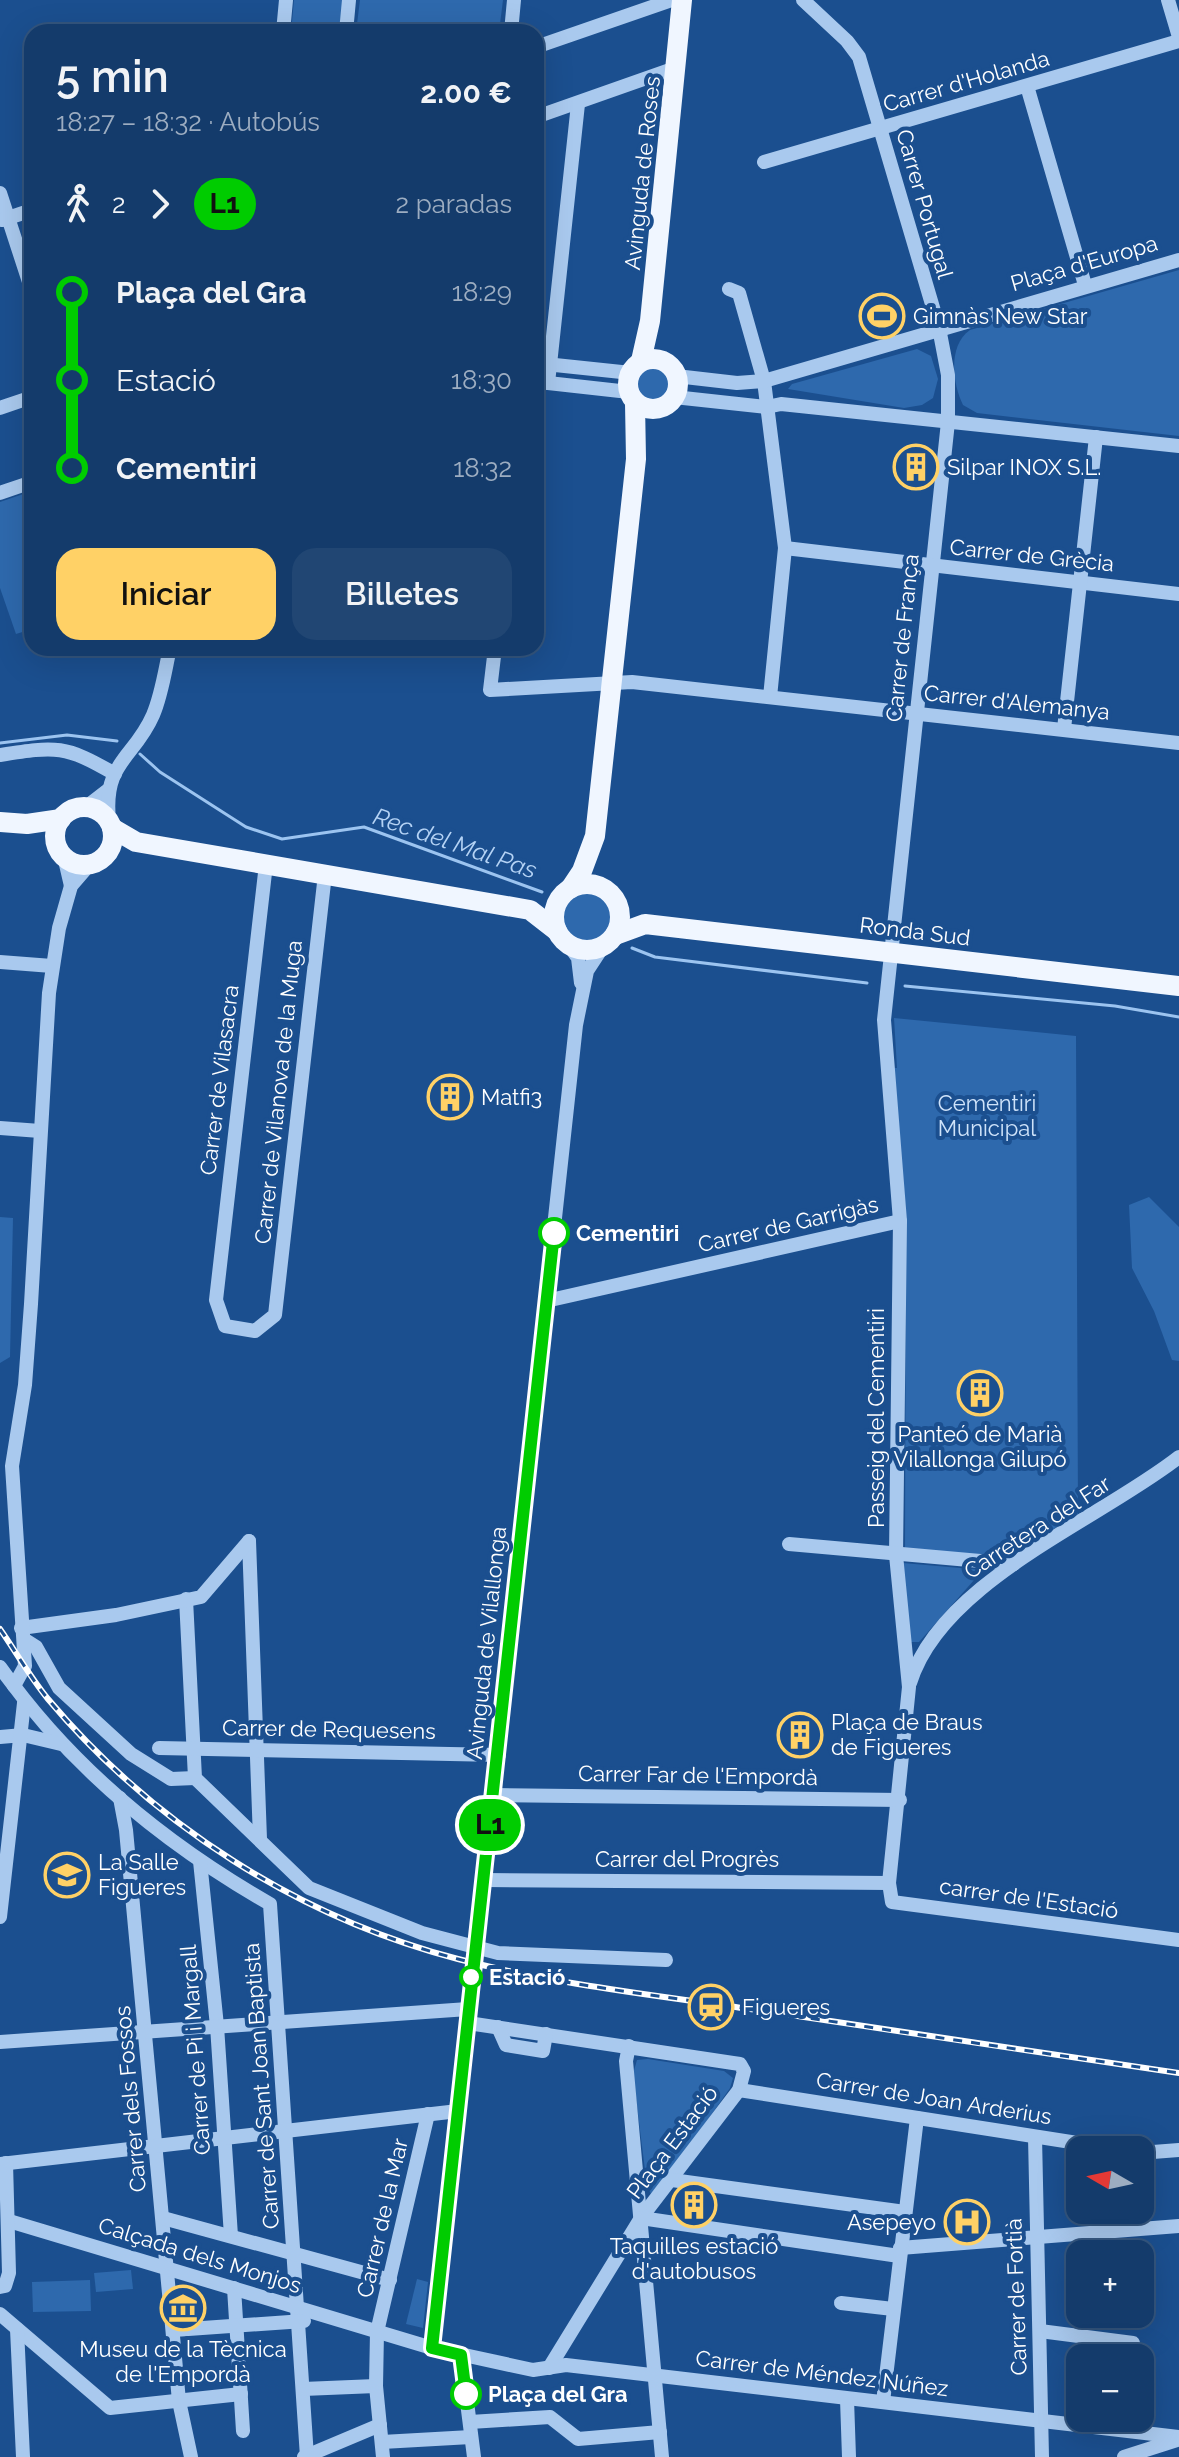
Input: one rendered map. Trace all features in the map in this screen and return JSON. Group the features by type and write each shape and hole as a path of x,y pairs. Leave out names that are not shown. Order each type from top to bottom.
{"main road":[{"name":"Avinguda de Roses","path":"612,683 636,459 639,378 652,341 650,321 678,67 678,9"},
{"path":"639,378 649,408 671,393"},
{"path":"639,378 671,393"},
{"name":"Avinguda de Roses","path":"636,459 649,426 671,393"},
{"path":"0,822 27,824 61,819 73,809 86,807 101,812 111,824 136,842 530,910 562,938 583,950 609,940 620,922 613,898 599,870 595,836 612,683"},
{"path":"60,849 61,819"},
{"path":"27,824 73,863 90,864 109,851 136,842"},
{"path":"109,851 111,824"},
{"path":"562,938 554,915 565,893 582,871 595,836"},
{"path":"530,910 592,884 613,898"},
{"name":"Ronda Sud","path":"613,898 645,924"},
{"name":"Ronda Sud","path":"609,940 645,924 1179,986"}],"street":[{"path":"284,24 286,0"},
{"path":"347,24 349,0"},
{"path":"512,24 514,0"},
{"name":"Carrer Portugal","path":"803,0 855,48 939,328"},
{"path":"1168,0 1179,39"},
{"path":"544,45 678,9"},
{"name":"Carrer d'Holanda","path":"764,162 1179,39"},
{"path":"544,115 678,67"},
{"path":"1027,86 1085,285"},
{"path":"544,357 578,104"},
{"path":"0,193 4,219 24,270"},
{"path":"4,219 24,213"},
{"name":"Plaça d'Europa","path":"671,393 764,381 1179,260"},
{"path":"729,289 739,293 764,381 785,548 770,697"},
{"name":"Carrer de França","path":"890,952 948,422 948,375 939,328"},
{"path":"544,364 639,378"},
{"path":"544,382 639,378"},
{"path":"671,393 767,407 781,404 1179,446"},
{"path":"0,408 24,400"},
{"path":"1064,729 1096,437"},
{"path":"0,493 24,485"},
{"name":"Carrer de Grècia","path":"785,548 1179,594"},
{"path":"111,824 108,790 154,714 168,656"},
{"name":"Carrer d'Alemanya","path":"494,656 490,690 612,683 770,697 1179,743"},
{"path":"0,755 49,749 77,752 115,774"},
{"path":"86,807 108,790"},
{"path":"60,849 71,886"},
{"path":"14,1686 25,1666 12,1466 25,1385 52,966 71,886 90,864"},
{"name":"Carrer de Vilasacra","path":"266,864 216,1300 225,1326 255,1331 275,1315"},
{"name":"Carrer de Vilanova de la Muga","path":"275,1315 325,874"},
{"name":"Avinguda de Vilallonga","path":"562,938 578,958 581,991"},
{"name":"Avinguda de Vilallonga","path":"432,2348 581,991 587,971 609,940"},
{"name":"Passeig del Cementiri","path":"889,1883 900,1800 909,1687 896,1555 900,1221 884,1020 890,952"},
{"path":"0,962 52,966"},
{"path":"0,1128 40,1131"},
{"name":"Carrer de Garrigàs","path":"546,1301 900,1221"},
{"name":"Carretera del Far","path":"909,1687 926,1650 971,1595 1014,1564 1152,1478 1179,1457"},
{"path":"23,1634 201,1597 249,1541 260,1839"},
{"path":"789,1544 1014,1564"},
{"path":"186,1599 195,1778"},
{"path":"23,1634 36,1647 59,1688 131,1754 171,1779 195,1778 309,1888 422,1933 474,1949 666,1960"},
{"path":"904,1640 915,1650 926,1650"},
{"path":"0,1667 24,1703 61,1744 174,1843 200,1861"},
{"path":"0,1917 23,1735 24,1703"},
{"path":"0,1737 23,1735 61,1744"},
{"name":"Carrer de Requesens","path":"159,1748 499,1755"},
{"name":"Carrer dels Fossos","path":"118,1794 126,1830 179,2401 191,2457"},
{"name":"Carrer Far de l'Empordà","path":"495,1795 900,1800"},
{"name":"Carrer de Sant Joan Baptista","path":"200,1861 270,1904 306,2457"},
{"name":"Carrer de Pi i Margall","path":"200,1861 217,2026 231,2236"},
{"name":"Carrer del Progrès","path":"485,1880 889,1883"},
{"name":"carrer de l'Estació","path":"889,1883 892,1902 1179,1940"},
{"path":"0,2042 217,2026 468,2016 498,2027 506,2045 543,2051 546,2034 629,2046"},
{"name":"Plaça Estació","path":"629,2046 740,2064 744,2071 739,2090 641,2218 626,2061 629,2046"},
{"name":"Carrer de Joan Arderius","path":"739,2090 1066,2142"},
{"path":"0,2287 5,2286 9,2273 9,2221 3,2163 458,2111"},
{"name":"Carrer de la Mar","path":"377,2332 428,2114"},
{"path":"883,2402 917,2118"},
{"name":"Carrer de Fortià","path":"1035,2137 1042,2457"},
{"path":"1154,2152 1179,2150"},
{"path":"672,2180 905,2212"},
{"path":"163,2218 390,2280"},
{"path":"641,2218 900,2252 1179,2226"},
{"path":"549,2368 641,2218"},
{"path":"641,2218 662,2457"},
{"name":"Calçada dels Monjos","path":"9,2221 234,2288 297,2314 336,2320 377,2332"},
{"path":"234,2288 243,2431"},
{"path":"841,2303 893,2309"},
{"path":"0,2314 110,2408 241,2394"},
{"path":"174,2330 236,2327 297,2314"},
{"path":"17,2329 23,2457"},
{"path":"1040,2331 1133,2343"},
{"path":"474,2457 471,2430 461,2355 377,2332 376,2386 382,2450 471,2430 550,2417 578,2439 660,2432"},
{"name":"Carrer de Méndez Núñez","path":"461,2355 533,2370 566,2365 1179,2438"},
{"path":"303,2389 376,2386"},
{"path":"847,2399 849,2457"},
{"path":"306,2457 380,2425"},
{"path":"1142,2434 1147,2451"},
{"path":"1124,2457 1179,2438"}],"green space":[{"path":"294,0 343,0 340,24 292,24"},
{"path":"360,0 503,0 500,24 357,24"},
{"path":"1179,270 1179,436 977,413 963,405 956,386 954,365 958,345 970,330"},
{"path":"917,349 931,356 938,379 933,398 922,405 904,408 788,389 792,384"},
{"path":"653,366 666,371 671,384 666,397 653,402 640,397 635,384 640,371"},
{"path":"24,494 24,632 16,634 0,588 0,502"},
{"path":"587,891 605,899 613,917 605,935 587,943 569,935 561,917 569,899"},
{"name":"Cementiri Municipal","path":"894,1018 1076,1036 1078,1514 1008,1557 905,1550 906,1214 894,1068 897,1068"},
{"path":"1149,1197 1179,1227 1179,1361 1172,1360 1154,1311 1132,1268 1129,1205"},
{"path":"0,1217 13,1218 10,1357 0,1363"},
{"path":"903,1563 983,1570 919,1642 909,1642"},
{"path":"637,2060 724,2071 733,2078 730,2088 658,2191 651,2194 647,2186 633,2074"},
{"path":"131,2270 133,2289 96,2292 94,2273"},
{"path":"417,2279 428,2282 423,2328 406,2324"},
{"path":"90,2280 91,2311 33,2312 32,2282"}],"waterway":[{"name":"Rec del Mal Pas","path":"0,743 67,735 117,741"},
{"name":"Rec del Mal Pas","path":"140,754 160,772 246,827 282,839 364,827 542,892"},
{"name":"Rec del Mal Pas","path":"632,948 655,957 867,983"},
{"name":"Rec del Mal Pas","path":"905,986 1115,1006 1179,1017"}],"railway":[{"path":"0,1629 41,1691 90,1745 183,1826 287,1892 342,1919 399,1941 494,1968 567,1982 1179,2073"}],"bus line":[{"name":"L1","path":"466,2394 461,2355 432,2348 474,1949 495,1795 554,1233"}],"place":[{"name":"Gimnàs New Star","path":"882,316"},
{"name":"Silpar INOX S.L.","path":"916,467"},
{"name":"Matfi3","path":"450,1097"},
{"name":"Cementiri","path":"554,1233"},
{"name":"Panteó de Marià Vilallonga Gilupó","path":"980,1393"},
{"name":"Plaça de Braus de Figueres","path":"800,1735"},
{"name":"La Salle Figueres","path":"67,1875"},
{"name":"Estació","path":"471,1977"},
{"name":"Figueres","path":"711,2007"},
{"name":"Taquilles estació d'autobusos","path":"694,2205"},
{"name":"Asepeyo","path":"967,2222"},
{"name":"Museu de la Tècnica de l'Empordà","path":"183,2308"},
{"name":"Plaça del Gra","path":"466,2394"}]}
